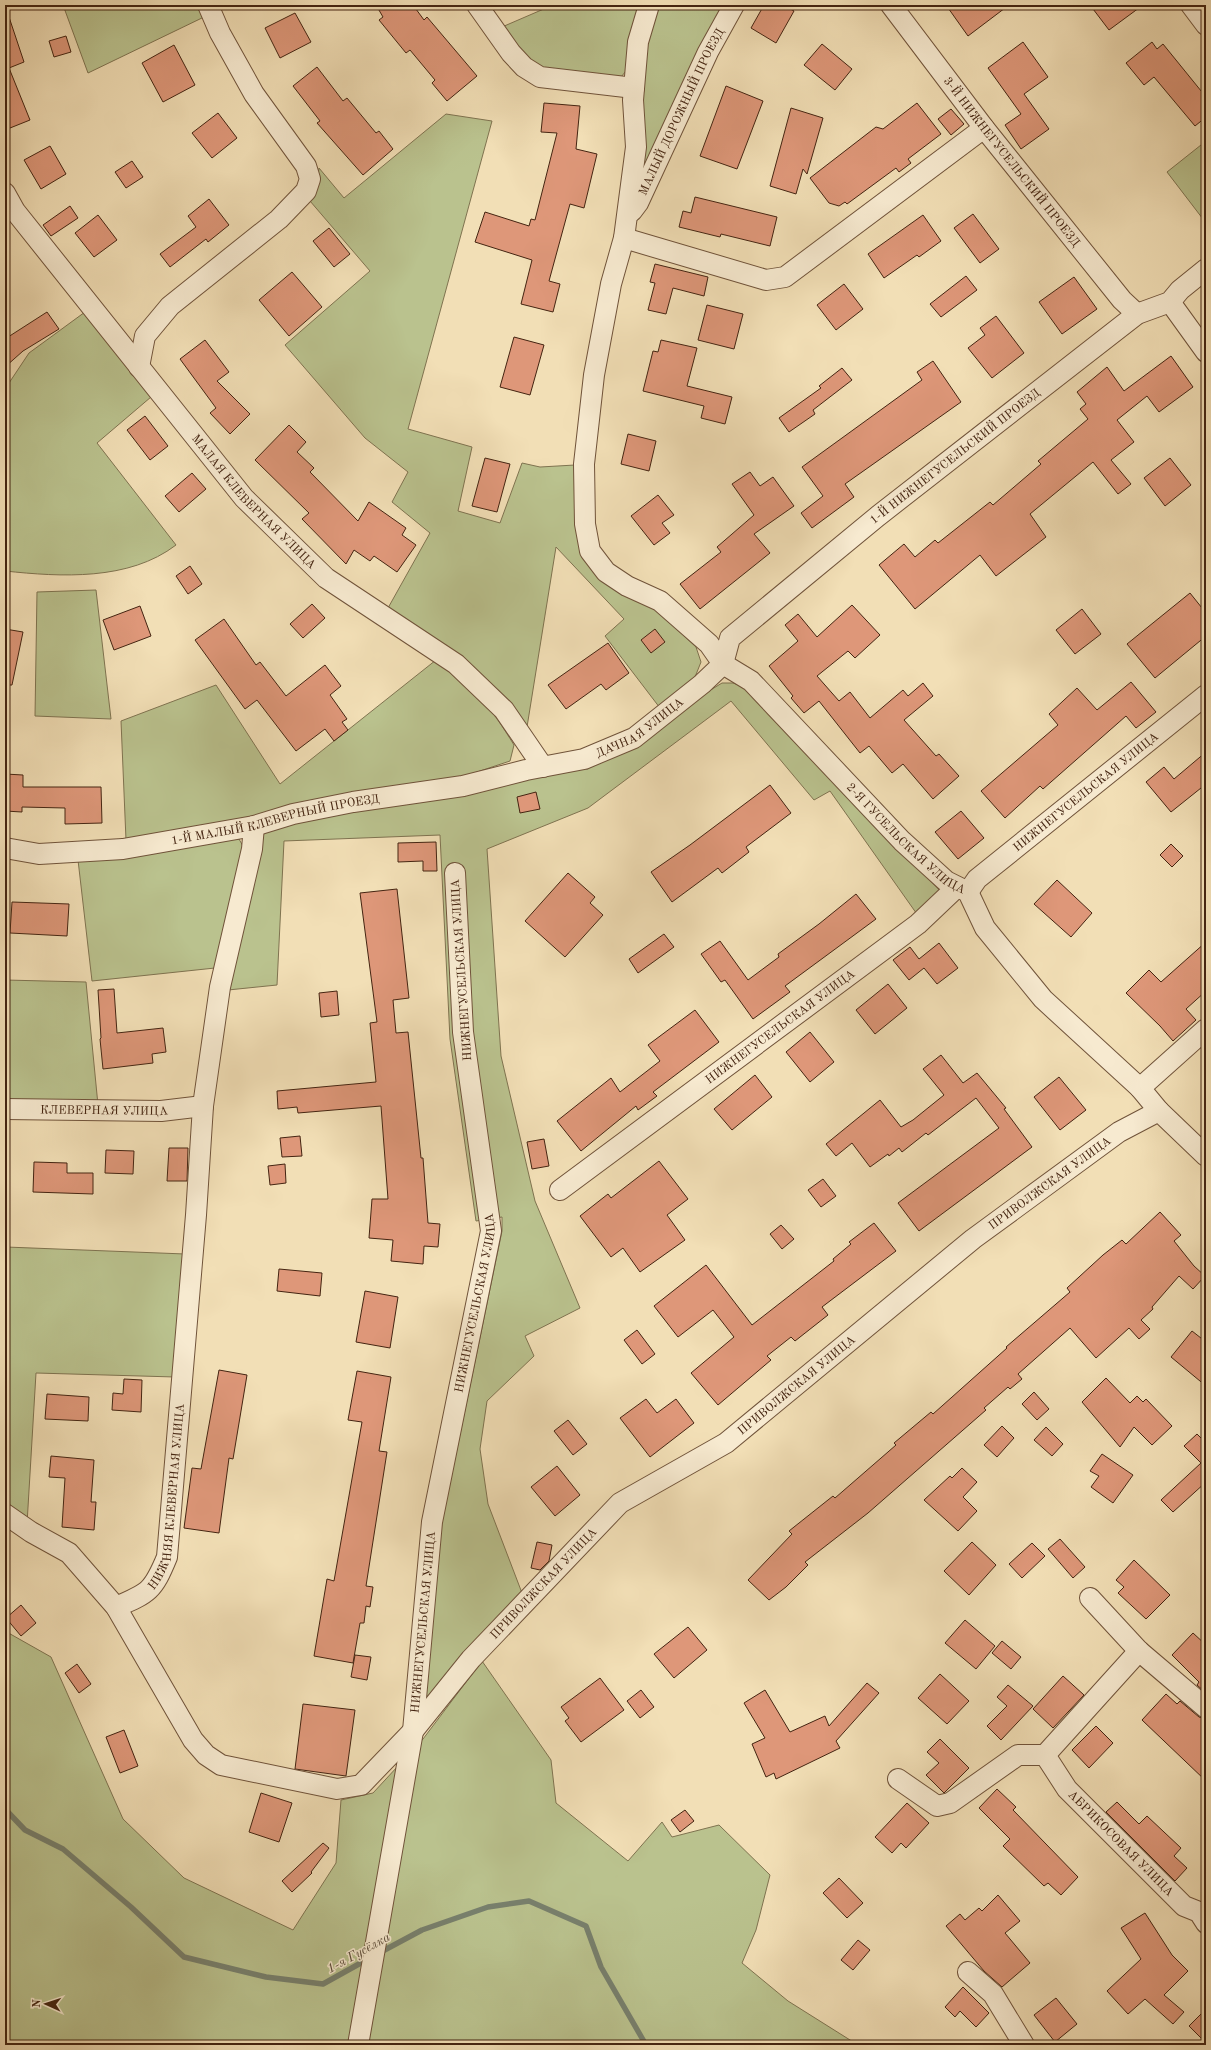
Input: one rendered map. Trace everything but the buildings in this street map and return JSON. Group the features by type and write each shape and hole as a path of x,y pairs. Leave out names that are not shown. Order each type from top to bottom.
{"street":[{"path":"139,367 145,336 170,306 279,219 306,191 310,179 306,166 254,94 220,33 208,5"},
{"path":"477,5 524,67 540,77 634,88"},
{"name":"МАЛЫЙ ДОРОЖНЫЙ ПРОЕЗД","path":"649,5 638,42 633,100 636,147 627,218 624,238 611,284 594,375 584,464 585,524 590,551 606,572 627,586 660,601 710,644 723,664"},
{"name":"МАЛЫЙ ДОРОЖНЫЙ ПРОЕЗД","path":"627,218 638,203 708,52 734,5"},
{"name":"3-Й НИЖНЕГУСЕЛЬСКИЙ ПРОЕЗД","path":"891,5 984,128 1122,300 1137,314"},
{"path":"1190,5 1206,25"},
{"path":"624,238 766,280 785,277 984,128"},
{"name":"МАЛАЯ КЛЕВЕРНАЯ УЛИЦА","path":"5,193 15,211 244,498 326,578 456,664 504,710 543,767"},
{"name":"1-Й НИЖНЕГУСЕЛЬСКИЙ ПРОЕЗД","path":"723,664 730,638 878,516 1137,314 1170,302 1180,290 1206,269"},
{"path":"1170,302 1206,352"},
{"name":"ДАЧНАЯ УЛИЦА","path":"543,767 584,759 634,738 702,684 723,664"},
{"name":"2-Я ГУСЕЛЬСКАЯ УЛИЦА","path":"723,664 751,681 902,841 946,881 962,890 985,928 1044,999 1140,1088 1159,1111"},
{"name":"НИЖНЕГУСЕЛЬСКАЯ УЛИЦА","path":"560,1190 977,879 1206,695"},
{"name":"1-Й МАЛЫЙ КЛЕВЕРНЫЙ ПРОЕЗД","path":"5,848 39,854 123,849 254,826 293,814 353,802 463,786 543,767"},
{"name":"НИЖНЯЯ КЛЕВЕРНАЯ УЛИЦА","path":"116,1607 144,1595 158,1579 167,1557 196,1215 203,1106 220,987 252,849 254,826"},
{"name":"НИЖНЕГУСЕЛЬСКАЯ УЛИЦА","path":"358,2045 413,1731 432,1522 491,1231 463,1032 455,873"},
{"path":"1140,1088 1206,1029"},
{"name":"КЛЕВЕРНАЯ УЛИЦА","path":"5,1109 161,1112 203,1106"},
{"path":"1159,1111 1206,1156"},
{"name":"ПРИВОЛЖСКАЯ УЛИЦА","path":"413,1731 471,1659 620,1503 726,1443 973,1239 1119,1132 1159,1111"},
{"path":"5,1514 31,1532 70,1553 116,1607 193,1740 206,1755 221,1765 337,1789 361,1785 413,1731"},
{"path":"1090,1598 1139,1651 1206,1708"},
{"path":"898,1779 937,1806 950,1803 1018,1754 1045,1755 1139,1651"},
{"name":"АБРИКОСОВАЯ УЛИЦА","path":"1045,1755 1067,1789 1184,1906 1204,1913"},
{"path":"968,1972 993,1994 1024,2045"}],"green space":[{"path":"63,5 199,5 204,17 88,73"},
{"path":"553,5 641,5 626,71 621,77 543,68 528,60 502,27"},
{"path":"655,5 725,5 639,185 642,42"},
{"path":"446,114 492,121 408,429 472,447 458,511 500,523 522,463 540,467 575,465 584,556 654,608 696,647 701,662 695,677 660,708 605,636 624,619 556,547 527,727 388,608 430,533 392,502 408,472 365,438 285,345 370,271 310,201 317,184 319,168 344,198"},
{"path":"1206,141 1206,223 1167,172"},
{"path":"85,312 151,397 97,443 176,545 157,557 116,571 94,574 49,575 5,571 5,389 29,353"},
{"path":"96,590 111,719 35,716 37,592"},
{"path":"436,660 471,688 498,720 514,745 510,761 462,777 126,840 121,721 216,685 280,784"},
{"path":"722,683 733,683 747,688 942,893 919,917 830,791 814,800 731,701 588,808 487,849 501,1056 535,1201 580,1308 525,1336 534,1356 487,1401 480,1449 488,1504 522,1593 429,1697 423,1693 441,1526 502,1231 502,1217 476,1221 450,1039 440,835 284,841 277,985 228,990 263,832 293,818 586,766"},
{"path":"230,838 239,839 244,848 215,968 92,981 78,860"},
{"path":"5,980 86,982 98,1105 5,1101"},
{"path":"6,1247 185,1254 175,1377 36,1373 27,1524 5,1506"},
{"path":"5,1631 51,1657 123,1819 184,1878 293,1930 336,1863 341,1800 373,1793 423,1739 482,1661 551,1760 556,1803 628,1861 662,1822 672,1837 719,1825 770,1875 756,1930 742,1963 788,2001 858,2045 5,2045"}],"waterway":[{"name":"1-я Гусёлка","path":"5,1809 25,1830 63,1849 131,1907 184,1957 266,1977 323,1984 368,1959"},
{"name":"1-я Гусёлка","path":"379,1953 422,1930 488,1907 529,1901 586,1926 601,1967 646,2045"}]}
